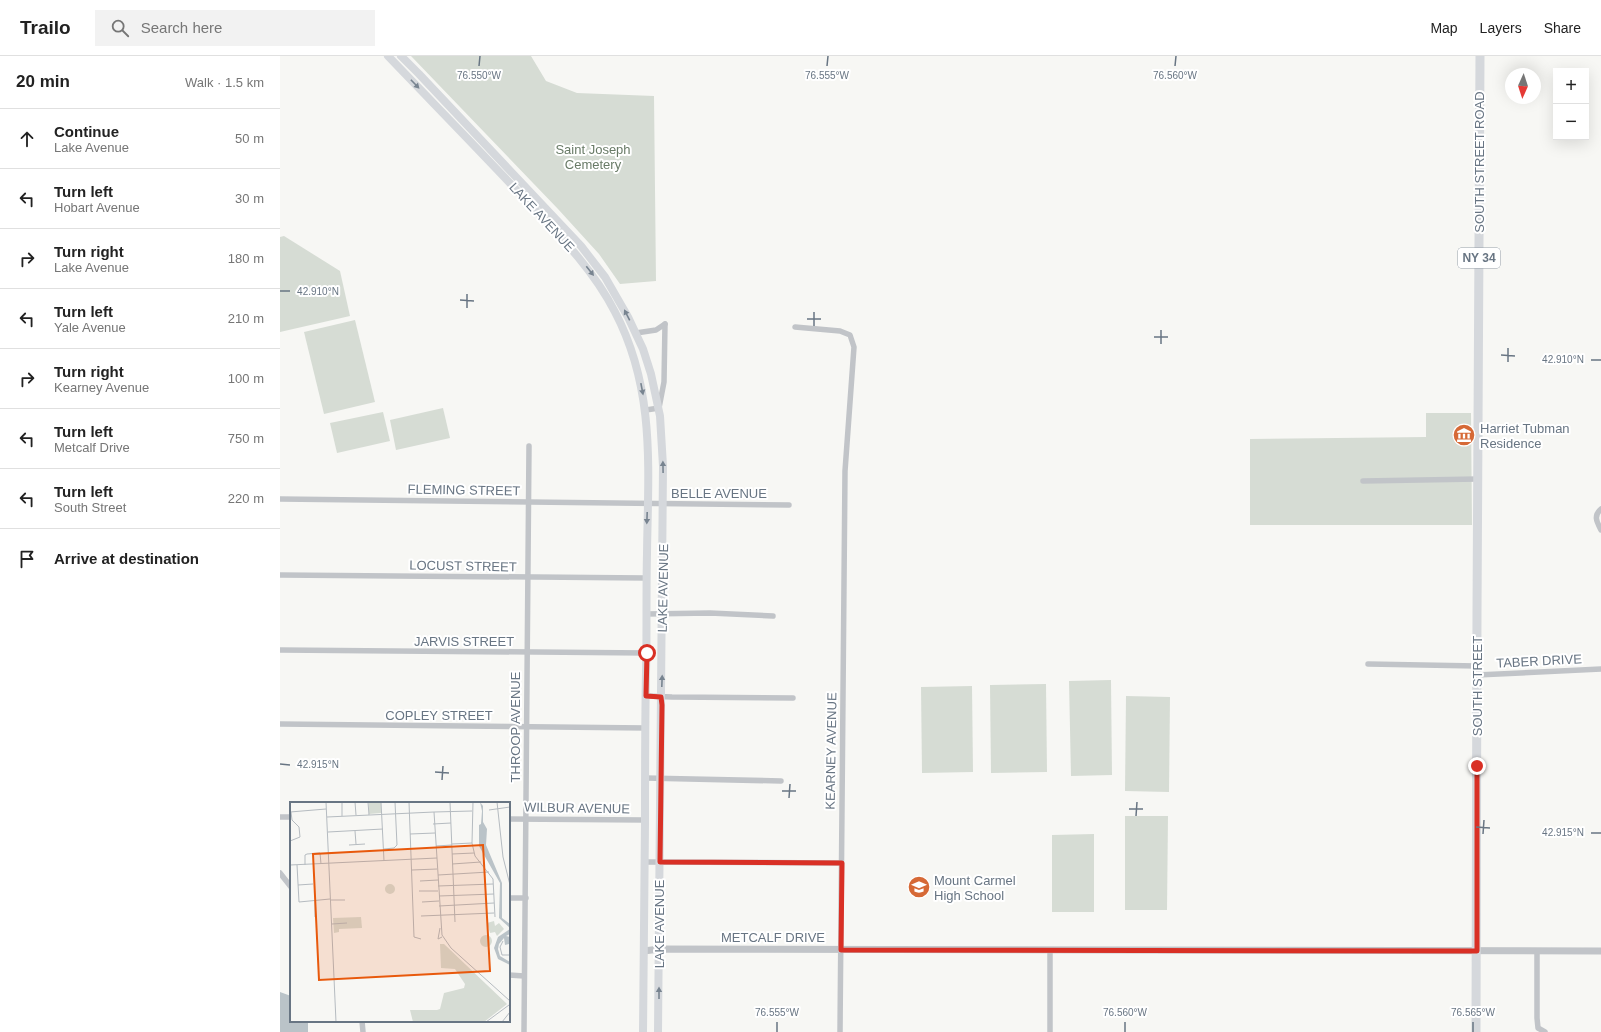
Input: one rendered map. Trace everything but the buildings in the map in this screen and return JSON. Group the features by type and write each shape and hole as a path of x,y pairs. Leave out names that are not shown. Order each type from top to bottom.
{"main road":[{"name":"LAKE AVENUE","path":"388,56 569,246 594,277 614,310 626,336 640,378 646,410 649,466 646,578 647,653 644,1032"},
{"name":"LAKE AVENUE","path":"401,56 590,257 618,298 636,333 651,374 659,408 662,437 663,504 658,1032"},
{"name":"SOUTH STREET ROAD","path":"1478,460 1480,56"},
{"name":"SOUTH STREET","path":"1476,1032 1478,460"}],"street":[{"name":"LAKE AVENUE","path":"636,333 656,330 665,324 664,382 659,408"},
{"name":"KEARNEY AVENUE","path":"795,327 840,331 850,335 854,347 845,471 840,1032"},
{"path":"646,410 659,408"},
{"name":"THROOP AVENUE","path":"524,1032 529,446"},
{"path":"1363,481 1478,479"},
{"name":"FLEMING STREET","path":"280,499 648,503"},
{"name":"BELLE AVENUE","path":"648,503 789,505"},
{"path":"1601,509 1596,515 1596,519 1601,530"},
{"name":"LOCUST STREET","path":"280,575 646,578"},
{"path":"647,614 724,614 773,616"},
{"name":"JARVIS STREET","path":"280,650 647,653"},
{"name":"TABER DRIVE","path":"1368,664 1477,671 1601,670"},
{"path":"646,696 793,698"},
{"name":"COPLEY STREET","path":"280,724 646,728"},
{"path":"646,778 781,781"},
{"name":"WILBUR AVENUE","path":"510,819 645,820"},
{"path":"645,862 842,863"},
{"path":"280,873 290,886"},
{"path":"510,898 526,898"},
{"name":"METCALF DRIVE","path":"644,951 659,949 1601,951"},
{"path":"1050,950 1050,1032"},
{"path":"1537,951 1537,1018 1538,1028 1544,1032"},
{"path":"510,975 524,976"},
{"path":"362,1022 363,1032"}],"green space":[{"name":"Saint Joseph Cemetery","path":"411,56 531,56 546,81 577,93 654,96 656,281 620,284 599,254 558,209"},
{"path":"284,236 340,271 350,316 280,332 280,237"},
{"path":"355,320 375,402 324,414 304,332"},
{"path":"443,408 450,438 396,450 390,420"},
{"path":"383,412 390,441 337,453 330,423"},
{"path":"1426,413 1471,413 1472,525 1250,525 1250,439 1426,437"},
{"path":"1111,680 1112,775 1071,776 1069,681"},
{"path":"1046,684 1047,772 991,773 990,685"},
{"path":"972,686 973,772 922,773 921,687"},
{"path":"1126,696 1170,697 1169,792 1125,791"},
{"path":"1125,816 1168,816 1167,910 1125,910"},
{"path":"1094,834 1094,912 1052,912 1052,835"}],"shaded area":[{"path":"280,992 290,996 290,1022 308,1022 308,1032 280,1032"}],"place":[{"name":"Harriet Tubman Residence","path":"1464,435"},
{"name":"Mount Carmel High School","path":"919,887"}],"route":[{"path":"647,653 646,696 661,697 662,705 660,862 842,863 841,950 1477,951 1477,766"}]}
